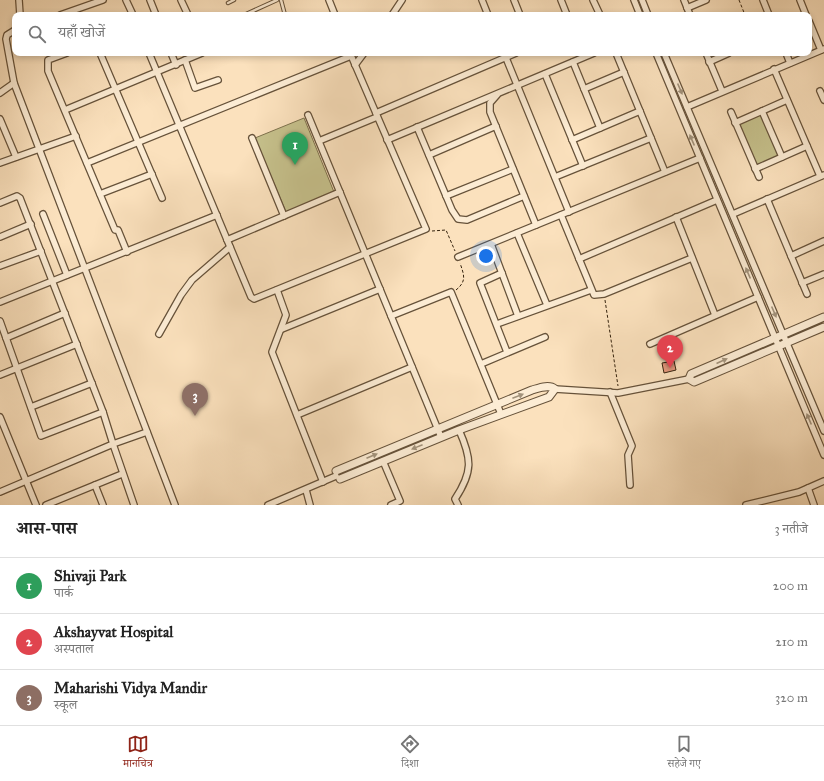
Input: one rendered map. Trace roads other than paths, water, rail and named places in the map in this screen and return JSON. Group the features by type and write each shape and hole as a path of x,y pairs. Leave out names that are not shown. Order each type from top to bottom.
{"street":[{"path":"19,0 20,12"},
{"path":"69,12 103,0"},
{"path":"126,0 132,12"},
{"path":"150,0 155,12"},
{"path":"181,0 187,12"},
{"path":"329,0 334,12"},
{"path":"394,12 402,0"},
{"path":"482,0 487,12"},
{"path":"514,0 519,12"},
{"path":"561,0 566,12"},
{"path":"593,0 599,12"},
{"path":"634,0 639,12"},
{"path":"642,0 647,12"},
{"path":"684,0 689,12"},
{"path":"687,8 706,0"},
{"path":"763,0 768,12"},
{"path":"800,0 805,12"},
{"path":"812,27 822,49 812,53"},
{"path":"12,32 6,39 14,83 175,505"},
{"path":"59,56 48,60 48,70 115,230 118,230 127,252"},
{"path":"101,56 117,89 162,198"},
{"path":"150,56 251,297 254,299 426,229 352,56"},
{"path":"172,56 176,65"},
{"path":"65,110 195,56"},
{"path":"87,163 346,56"},
{"path":"355,65 362,56"},
{"path":"319,141 503,56"},
{"path":"505,56 569,212"},
{"path":"387,140 587,56"},
{"path":"617,56 666,172"},
{"path":"657,56 824,455"},
{"path":"665,56 824,431"},
{"path":"707,56 722,92"},
{"path":"709,62 722,56"},
{"path":"787,56 790,63"},
{"path":"687,107 806,56"},
{"path":"185,60 195,88 218,80"},
{"path":"573,62 600,128"},
{"path":"732,214 822,175 807,146 774,69"},
{"path":"584,88 624,72"},
{"path":"545,74 583,166"},
{"path":"0,93 14,83"},
{"path":"820,91 824,100"},
{"path":"498,93 489,106 536,225"},
{"path":"735,123 787,100"},
{"path":"572,140 640,111"},
{"path":"762,111 782,157"},
{"path":"731,112 759,177"},
{"path":"308,115 441,437"},
{"path":"0,119 16,157"},
{"path":"429,155 496,126"},
{"path":"418,127 455,217 461,221 467,220 524,196"},
{"path":"0,163 76,136"},
{"path":"252,138 284,216"},
{"path":"555,177 651,138"},
{"path":"755,169 807,146"},
{"path":"458,257 700,158"},
{"path":"446,196 513,169"},
{"path":"100,194 152,174"},
{"path":"227,240 340,192"},
{"path":"0,203 17,196 20,198 103,412 122,474 134,505"},
{"path":"767,199 807,294"},
{"path":"579,259 717,200"},
{"path":"43,214 67,275"},
{"path":"0,302 217,215"},
{"path":"561,215 594,295 604,294 692,258"},
{"path":"676,217 715,315"},
{"path":"0,237 31,224"},
{"path":"517,233 548,305"},
{"path":"791,256 824,242"},
{"path":"491,244 518,316"},
{"path":"159,334 181,295 192,280 230,247"},
{"path":"0,266 41,251"},
{"path":"502,274 480,282 507,352"},
{"path":"802,283 824,274"},
{"path":"276,290 286,315 282,329 272,352 323,482"},
{"path":"282,329 380,290"},
{"path":"497,324 591,290"},
{"path":"391,316 451,292 501,414"},
{"path":"650,344 758,297"},
{"path":"6,338 65,313"},
{"path":"689,379 691,374 824,317"},
{"path":"0,321 41,436 103,412"},
{"path":"268,505 306,490 438,428 539,388 552,387 555,389 618,393 689,379 694,382 824,327"},
{"path":"480,364 545,337"},
{"path":"0,375 77,344"},
{"path":"297,415 412,367"},
{"path":"31,407 92,383"},
{"path":"337,475 383,460 549,397 555,389"},
{"path":"610,392 632,446 628,455 630,486"},
{"path":"0,417 36,505"},
{"path":"458,505 455,499 468,478 469,464 467,446 460,430"},
{"path":"0,492 113,444 147,432"},
{"path":"383,460 400,501 391,505"},
{"path":"46,505 122,474"},
{"path":"746,505 799,492 824,481"},
{"path":"95,485 103,505"},
{"path":"808,488 814,505"},
{"path":"306,490 310,505"}],"lane":[{"path":"228,3 234,0"},
{"path":"251,12 277,0"},
{"path":"281,0 284,12"}],"place":[{"name":"Shivaji Park","path":"295,165"},
{"name":"Akshayvat Hospital","path":"670,368"},
{"name":"Maharishi Vidya Mandir","path":"195,416"}]}
